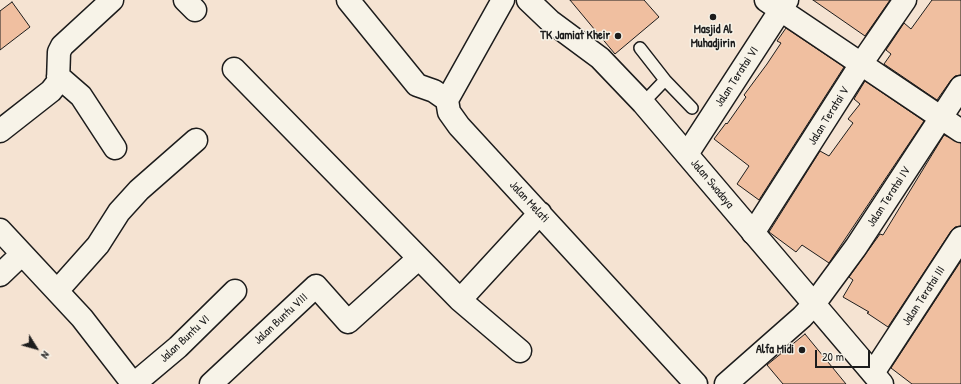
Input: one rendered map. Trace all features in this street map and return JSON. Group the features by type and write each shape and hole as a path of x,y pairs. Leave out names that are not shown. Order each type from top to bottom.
{"street":[{"path":"348,0 417,85 434,91 447,100 503,0"},
{"name":"Jalan Swadaya","path":"528,0 550,21 600,58 643,103 878,379"},
{"name":"Jalan Teratai V","path":"753,232 861,64 905,0"},
{"path":"0,131 51,91 58,82 59,52 62,46 102,3"},
{"path":"778,3 861,64 961,131"},
{"name":"Jalan Teratai VI","path":"687,154 778,3"},
{"path":"234,69 460,300 520,351"},
{"path":"58,76 81,96 115,148"},
{"name":"Jalan Teratai IV","path":"814,304 856,247 961,87"},
{"name":"Jalan Melati","path":"447,100 449,112 459,126 696,384"},
{"path":"57,291 98,245 119,212 139,190 196,140"},
{"path":"460,300 540,213"},
{"path":"0,230 82,318 133,384"},
{"name":"Jalan Teratai III","path":"878,379 961,238"},
{"path":"0,275 22,254"},
{"name":"Jalan Buntu VIII","path":"221,381 316,286 348,322 419,258"},
{"name":"Jalan Buntu VI","path":"133,384 178,347 235,291"},
{"path":"726,384 802,317 814,304"}],"lane":[{"path":"640,48 665,80 692,108"},
{"path":"643,103 665,80"}],"building":[{"name":"TK Jamiat Kheir","path":"570,0 644,0 659,17 615,54"},
{"path":"813,0 890,0 865,36"},
{"path":"932,0 961,0 961,75 955,76 951,80 937,100 884,64 891,54 886,50 904,23 911,29"},
{"path":"12,2 30,27 0,50 0,11"},
{"path":"786,28 844,67 759,200 737,184 749,166 714,139 726,123 727,124 746,97 744,95 781,43 777,41"},
{"path":"865,81 924,121 829,263 802,245 796,252 769,232 820,151 829,156 853,123 848,119 860,104 854,99"},
{"path":"944,135 961,143 961,226 955,227 951,231 888,327 867,313 869,312 843,297 853,280 849,277 880,234 883,235"},
{"path":"961,261 961,384 912,384 891,368"},
{"name":"Alfa Midi","path":"805,334 846,384 783,384 767,365"}],"place":[{"name":"Masjid Al Muhadjirin","path":"713,17"},
{"name":"TK Jamiat Kheir","path":"618,36"},
{"name":"Alfa Midi","path":"802,350"}]}
